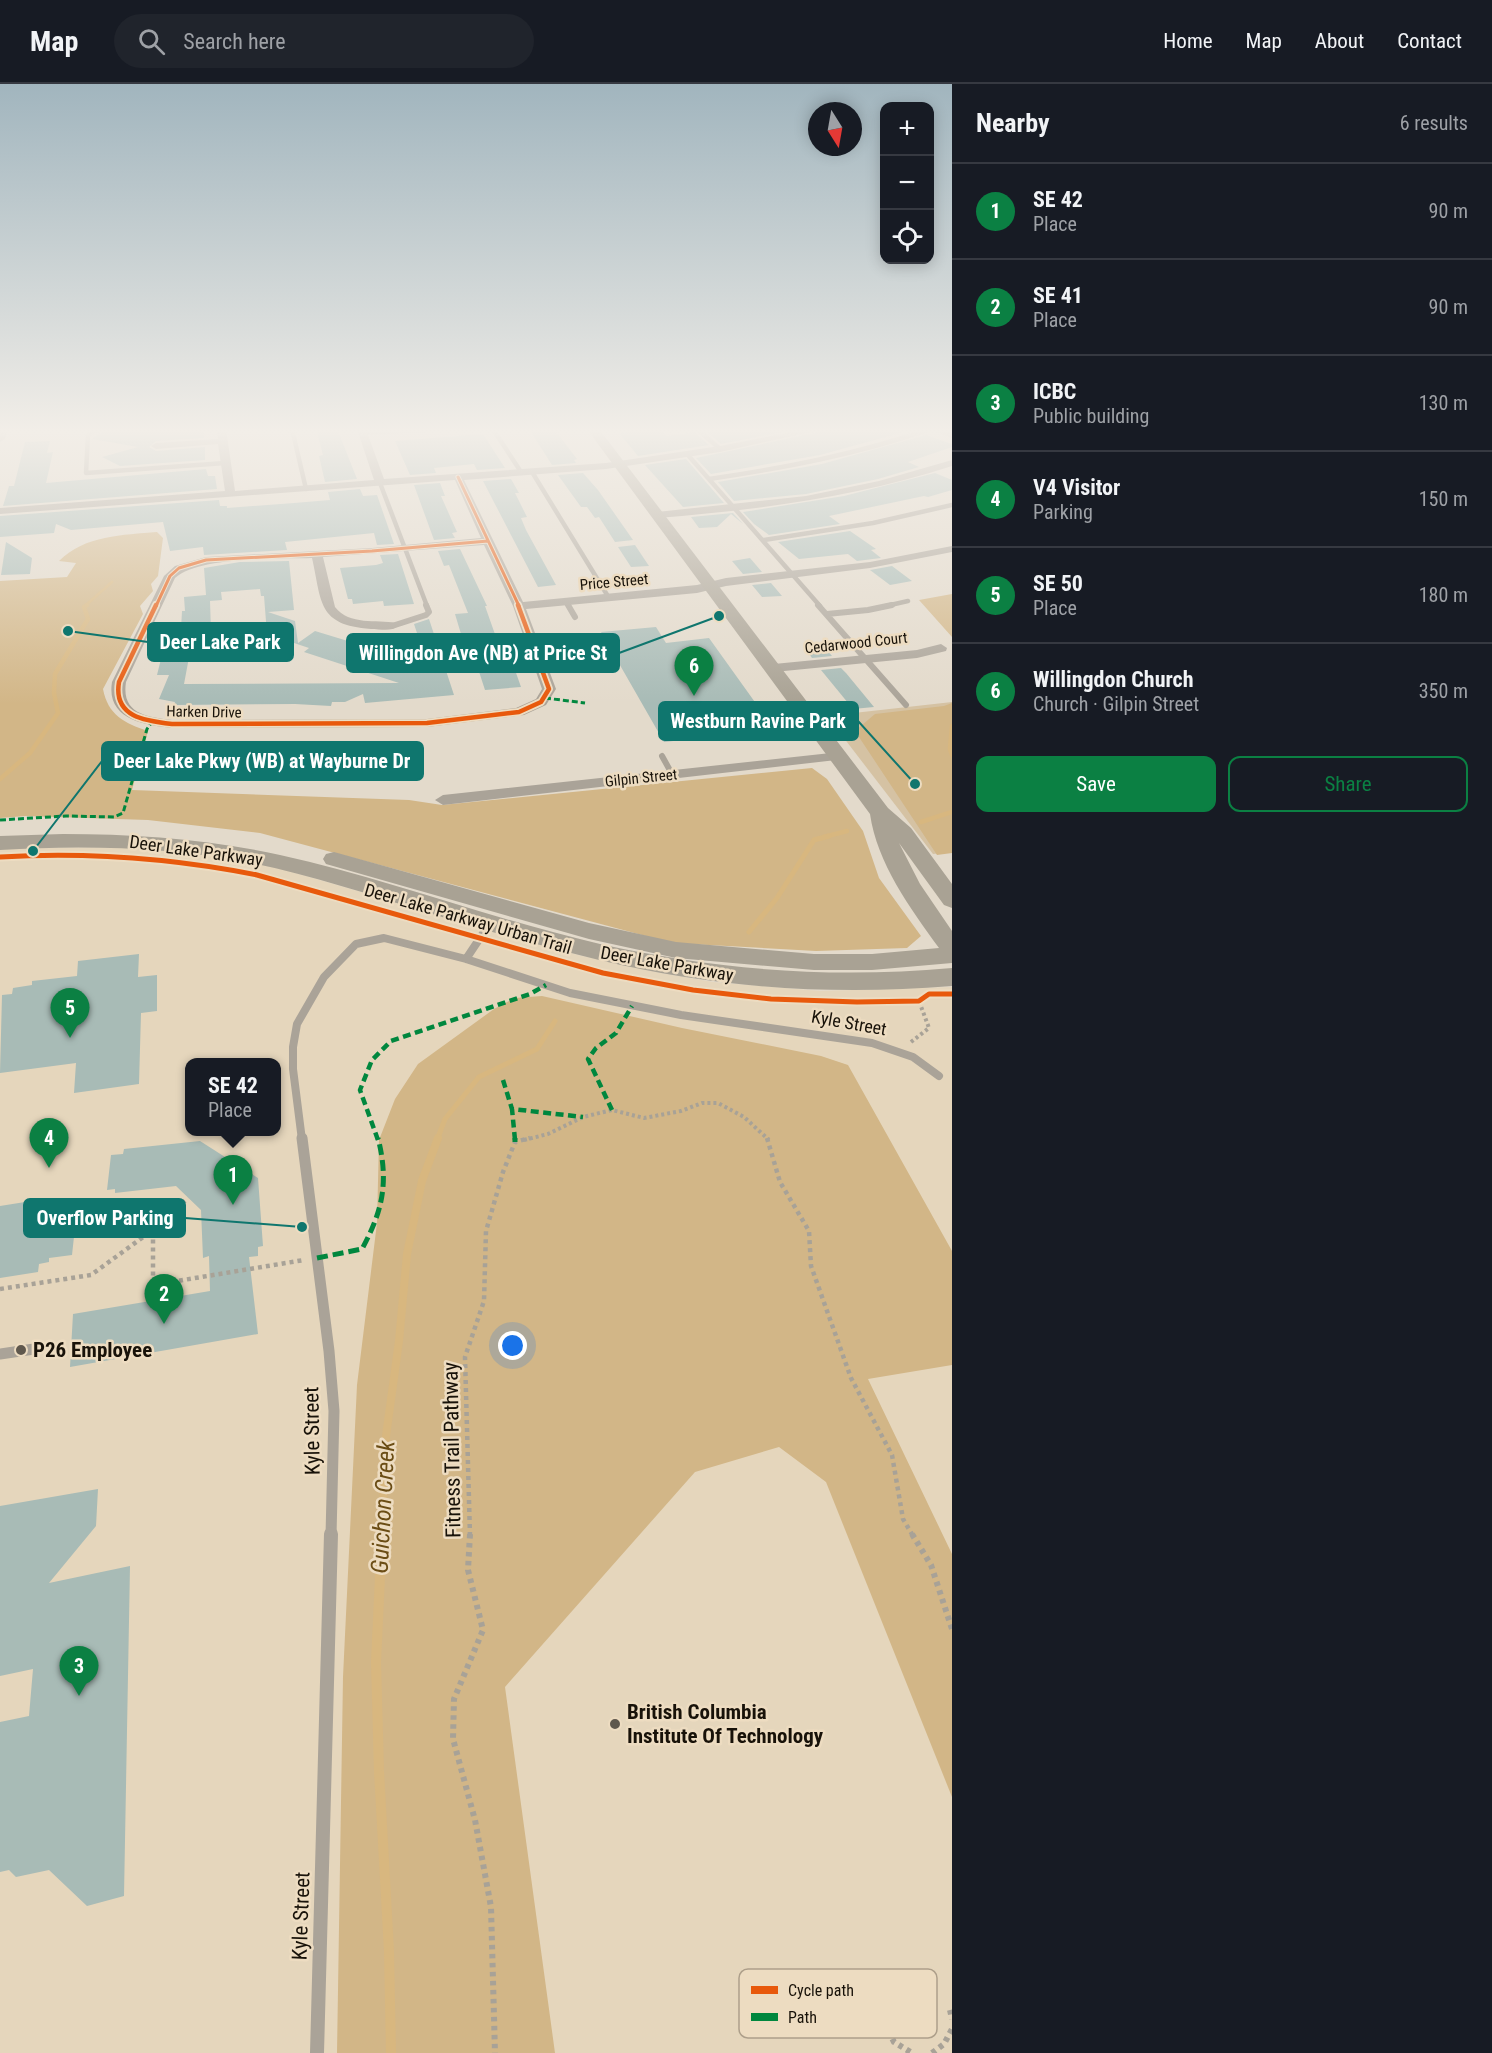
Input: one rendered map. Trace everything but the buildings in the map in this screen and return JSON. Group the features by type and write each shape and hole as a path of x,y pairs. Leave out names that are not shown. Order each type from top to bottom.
{"main road":[{"path":"662,521 840,756 880,813 903,833 952,900"},
{"path":"880,813 884,835 891,850 911,886 952,948"},
{"name":"Deer Lake Parkway","path":"0,828 122,824 249,837 365,867 589,931 676,950 814,962 872,962 952,956"},
{"name":"Deer Lake Parkway","path":"0,843 76,839 214,849 307,869 490,923 625,959 760,979 820,983 882,982 952,977"}],"street":[{"path":"479,521 519,606"},
{"name":"Harken Drive","path":"488,541 206,560 175,570 119,682 117,693 121,706 129,713 144,720 172,724 407,724 519,712 541,702 549,689 519,606"},
{"name":"Price Street","path":"519,606 696,590 726,582 795,576 870,565 952,549"},
{"path":"317,554 328,608 333,614 367,624 392,626"},
{"name":"Cedarwood Court","path":"774,668 917,654 941,648"},
{"name":"Gilpin Street","path":"443,800 840,756"}],"lane":[{"path":"392,626 429,612 395,521"},
{"path":"558,521 609,598"},
{"path":"747,521 906,705"},
{"path":"764,540 882,521"},
{"path":"827,614 868,610 908,601"},
{"path":"567,602 576,617"},
{"path":"662,756 672,774"},
{"path":"466,958 490,923"},
{"name":"Kyle Street","path":"317,2053 334,1411 293,1069 293,1047 297,1024 324,977 356,944 384,938 466,958 570,993 621,1004 890,1048 932,1068 939,1076"},
{"path":"0,1354 34,1349"}],"path":[{"path":"909,1001 919,1001 929,994"},
{"path":"890,1048 915,1041 929,1028 919,1001"},
{"path":"0,1289 91,1275 150,1232 188,1198"},
{"path":"150,1232 153,1239 153,1285 317,1258"},
{"path":"950,2010 952,2019"},
{"path":"932,2053 944,2044 952,2029"},
{"path":"891,2038 903,2050 912,2053"}],"shaded area":[{"path":"157,532 163,538 158,576 151,584 153,591 140,606 143,614 103,689 105,698 118,717 148,731 132,790 409,800 442,805 812,768 827,779 863,831 879,878 921,936 907,948 816,951 672,943 260,833 148,820 26,816 0,818 0,581 67,577 76,563 59,561 80,546 105,538"},
{"path":"952,594 952,637 919,600"},
{"path":"952,702 952,852 933,854 827,716"},
{"path":"952,703 952,853 937,855 855,731 875,714 944,706"},
{"name":"British Columbia Institute Of Technology","path":"141,847 239,859 282,869 578,955 713,982 820,991 952,987 952,2053 0,2053 0,848"},
{"path":"542,996 682,1028 821,1056 848,1065 952,1251 952,1365 868,1379 952,1554 952,1797 826,1482 779,1447 695,1472 505,1687 555,2053 337,2053 343,1677 357,1385 377,1223 379,1140 395,1099 418,1064 494,1009 515,998"}],"waterway":[{"path":"85,606 112,582"},
{"path":"0,779 30,753 58,713 54,693 55,674 88,619 84,607 87,605"},
{"path":"952,726 950,749 952,755"},
{"path":"921,822 952,812"},
{"path":"824,837 847,831"},
{"path":"749,932 777,898 814,840 829,836"},
{"name":"Guichon Creek","path":"437,1140 445,1119 479,1077 537,1049 555,1021"},
{"name":"Guichon Creek","path":"382,1536 386,1436 399,1341 407,1254 422,1181 438,1138"},
{"name":"Guichon Creek","path":"382,1534 376,1662 379,1771 389,1951 391,2053"}],"marked path":[{"path":"545,698 585,703"},
{"path":"0,820 66,816 114,817 123,813 147,729 152,722"},
{"path":"317,1258 362,1249 380,1212 384,1192 383,1162 376,1132 360,1090 372,1060 391,1041 530,994 546,985"},
{"path":"612,1110 588,1059 596,1048 616,1033 632,1006"},
{"path":"503,1080 512,1109"},
{"path":"515,1142 512,1109 583,1117"}],"cycle path":[{"path":"479,521 519,606 549,689 541,702 519,712 427,723 172,724 142,719 133,715 119,702 117,693 119,682 170,576 179,568 206,560 372,551 488,541"},
{"name":"Deer Lake Parkway Urban Trail","path":"0,857 33,855 129,857 193,864 257,875 603,973 693,990 771,999 857,1002 919,1001 929,994 952,994"}],"place":[{"name":"Willingdon Ave (NB) at Price St","path":"719,616"},
{"name":"Deer Lake Park","path":"68,631"},
{"name":"Willingdon Church","path":"694,696"},
{"name":"Westburn Ravine Park","path":"915,784"},
{"name":"Deer Lake Pkwy (WB) at Wayburne Dr","path":"33,851"},
{"name":"SE 50","path":"70,1038"},
{"name":"V4 Visitor","path":"49,1168"},
{"name":"SE 42","path":"233,1205"},
{"name":"Overflow Parking","path":"302,1227"},
{"name":"SE 41","path":"164,1324"},
{"name":"P26 Employee","path":"21,1350"},
{"name":"ICBC","path":"79,1696"},
{"name":"British Columbia Institute Of Technology","path":"615,1724"}]}
